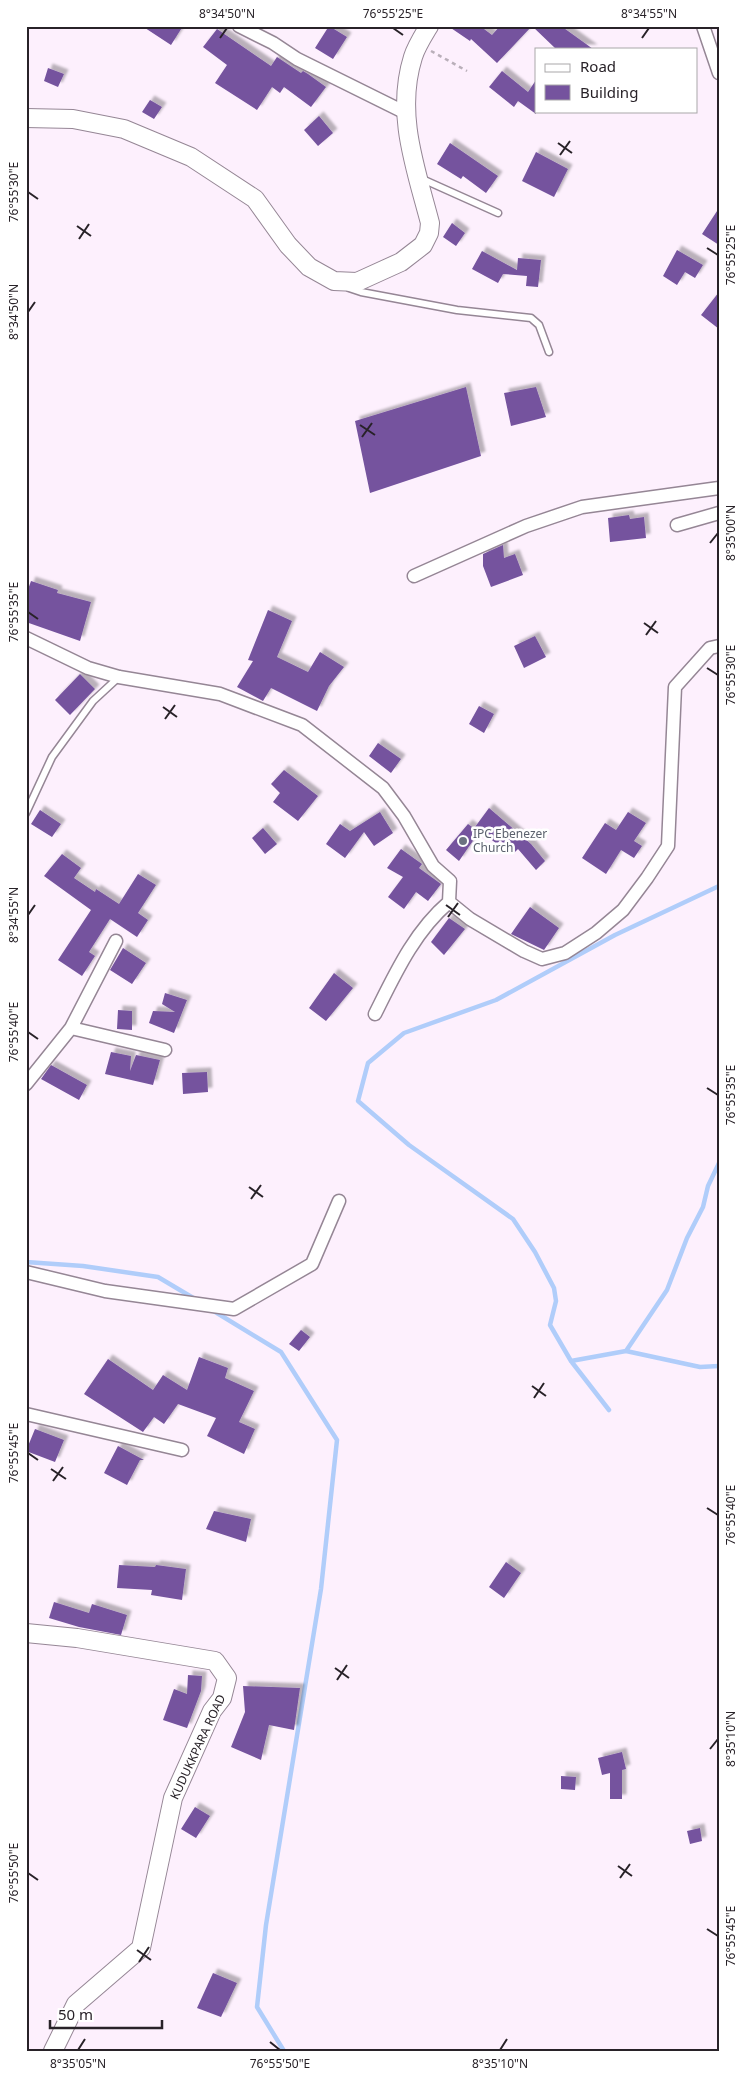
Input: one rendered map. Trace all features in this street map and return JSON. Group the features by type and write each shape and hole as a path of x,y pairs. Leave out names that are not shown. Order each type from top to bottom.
{"main road":[{"path":"26,118 73,119 124,128 192,157 255,199 288,245 309,267 334,282 357,282 401,262 423,245 429,234 430,223 410,151 406,113 413,57 429,26"},
{"name":"KUDUKKPARA ROAD","path":"26,1633 77,1638 215,1661 227,1678 222,1698 212,1711 173,1798 141,1948 76,2004 53,2051"}],"street":[{"path":"239,26 273,43 297,59 406,113"},
{"path":"703,26 719,73"},
{"path":"414,576 526,526 582,507 719,488"},
{"path":"677,525 719,513"},
{"path":"26,638 88,668 119,677 220,694 302,725 383,788 404,816 433,866 450,881 449,902 430,918 418,936 375,1014"},
{"path":"449,902 470,919 524,951 542,959 565,952 596,933 622,910 647,878 668,846 674,687 710,648 719,646"},
{"path":"26,1084 71,1028 116,941"},
{"path":"71,1028 165,1050"},
{"path":"26,1272 105,1291 234,1309 312,1264 339,1201"},
{"path":"26,1414 182,1450"}],"lane":[{"path":"417,176 498,213"},
{"path":"334,282 361,292 456,310 531,318 538,324 549,352"},
{"path":"26,813 57,749 94,701 119,677"}],"path":[{"path":"420,43 467,71"}],"building":[{"path":"142,26 183,26 171,45"},
{"path":"329,26 347,37 333,59 315,48"},
{"path":"448,26 480,26 492,35 500,26 532,26 497,63 471,39 470,41"},
{"path":"532,26 561,26 592,48 555,48"},
{"path":"217,29 271,66 277,57 301,73 303,71 308,74 326,87 311,107 284,87 280,93 272,87 257,110 215,83 227,65 203,47"},
{"path":"48,68 64,74 58,87 44,81"},
{"path":"502,71 528,92 535,82 536,114 518,101 514,107 489,87"},
{"path":"150,100 162,107 154,119 142,112"},
{"path":"319,116 333,133 318,146 304,130"},
{"path":"450,143 498,176 486,193 463,176 461,179 437,164"},
{"path":"536,152 568,169 554,197 522,181"},
{"path":"719,208 719,245 702,234"},
{"path":"452,223 465,233 456,246 443,237"},
{"path":"677,250 703,265 695,278 685,272 677,285 663,276"},
{"path":"482,251 517,270 518,258 541,260 538,287 526,286 527,276 503,274 498,283 472,269"},
{"path":"719,292 719,329 701,315"},
{"path":"466,387 481,456 370,493 355,421"},
{"path":"536,387 546,417 511,426 504,393"},
{"path":"629,515 630,519 644,517 646,538 610,542 608,518"},
{"path":"503,545 504,558 515,554 523,575 491,587 483,566 483,554"},
{"path":"31,581 58,590 57,593 91,602 80,641 26,622 26,595"},
{"path":"268,610 292,621 277,657 308,672 320,652 344,667 329,686 317,711 271,688 263,701 237,687 253,661 248,660"},
{"path":"535,636 546,657 524,668 514,646"},
{"path":"80,674 95,689 70,715 55,700"},
{"path":"479,706 494,714 484,733 469,724"},
{"path":"378,743 401,759 391,773 369,756"},
{"path":"284,770 318,796 298,821 273,802 280,793 271,784"},
{"path":"489,808 531,844 545,861 536,870 518,849 514,853 500,840 497,844 475,827"},
{"path":"40,810 61,824 52,837 31,824"},
{"path":"380,812 393,833 374,846 364,832 345,858 326,844 340,824 350,831"},
{"path":"628,812 646,823 634,841 642,846 634,858 621,850 606,874 582,858 605,823 616,830"},
{"name":"IPC Ebenezer Church","path":"468,824 479,832 459,861 446,850"},
{"path":"263,828 277,844 265,854 252,838"},
{"path":"401,849 422,864 419,868 441,884 428,901 416,892 404,909 388,897 403,877 387,868"},
{"path":"62,854 81,868 74,878 95,892 96,889 119,904 138,874 156,885 138,913 148,920 137,937 110,919 89,952 95,956 82,976 58,960 91,910 44,876"},
{"path":"530,907 559,928 544,950 511,934"},
{"path":"449,918 465,929 444,955 431,942"},
{"path":"123,948 146,963 132,984 110,970"},
{"path":"334,973 353,988 326,1021 309,1008"},
{"path":"165,993 187,1000 174,1033 149,1023 153,1011 175,1012 162,1004"},
{"path":"118,1010 132,1011 132,1030 117,1029"},
{"path":"111,1052 131,1056 130,1071 136,1055 160,1060 153,1085 105,1074"},
{"path":"51,1065 87,1085 79,1100 41,1079"},
{"path":"207,1072 208,1092 183,1094 182,1073"},
{"path":"301,1330 310,1337 299,1351 289,1344"},
{"path":"199,1357 228,1368 225,1378 254,1391 239,1422 255,1429 244,1454 207,1436 216,1418 178,1404 164,1424 154,1417 143,1432 84,1394 108,1359 153,1390 163,1375 187,1390"},
{"path":"35,1429 64,1440 55,1462 26,1451"},
{"path":"118,1446 144,1460 140,1460 127,1485 104,1473"},
{"path":"214,1511 251,1519 246,1542 206,1529"},
{"path":"506,1562 521,1573 504,1598 489,1587"},
{"path":"119,1565 155,1567 156,1565 186,1569 182,1600 151,1595 152,1590 117,1588"},
{"path":"54,1602 89,1613 92,1604 127,1615 121,1635 79,1627 49,1618"},
{"path":"188,1675 202,1676 201,1691 187,1728 163,1720 174,1689 187,1694"},
{"path":"243,1686 300,1688 294,1730 269,1725 261,1760 231,1747 245,1712"},
{"path":"622,1752 626,1769 622,1770 622,1799 610,1799 610,1773 602,1775 598,1758"},
{"path":"561,1776 576,1777 575,1790 561,1789"},
{"path":"195,1807 210,1816 196,1838 181,1829"},
{"path":"700,1828 702,1841 690,1844 687,1831"},
{"path":"213,1973 237,1983 221,2017 197,2008"}],"waterway":[{"path":"609,1410 571,1361 550,1325 556,1301 554,1288 535,1252 513,1219 409,1145 358,1101 368,1063 404,1033 496,1000 615,935 719,886"},
{"path":"571,1361 626,1351 667,1290 687,1238 703,1207 708,1186 719,1163"},
{"path":"26,1262 83,1266 158,1277 195,1299"},
{"path":"212,1310 281,1352 337,1440 321,1589 266,1925 257,2007 284,2051"},
{"path":"626,1351 700,1367 719,1366"}],"place":[{"name":"IPC Ebenezer Church","path":"463,841"}]}
